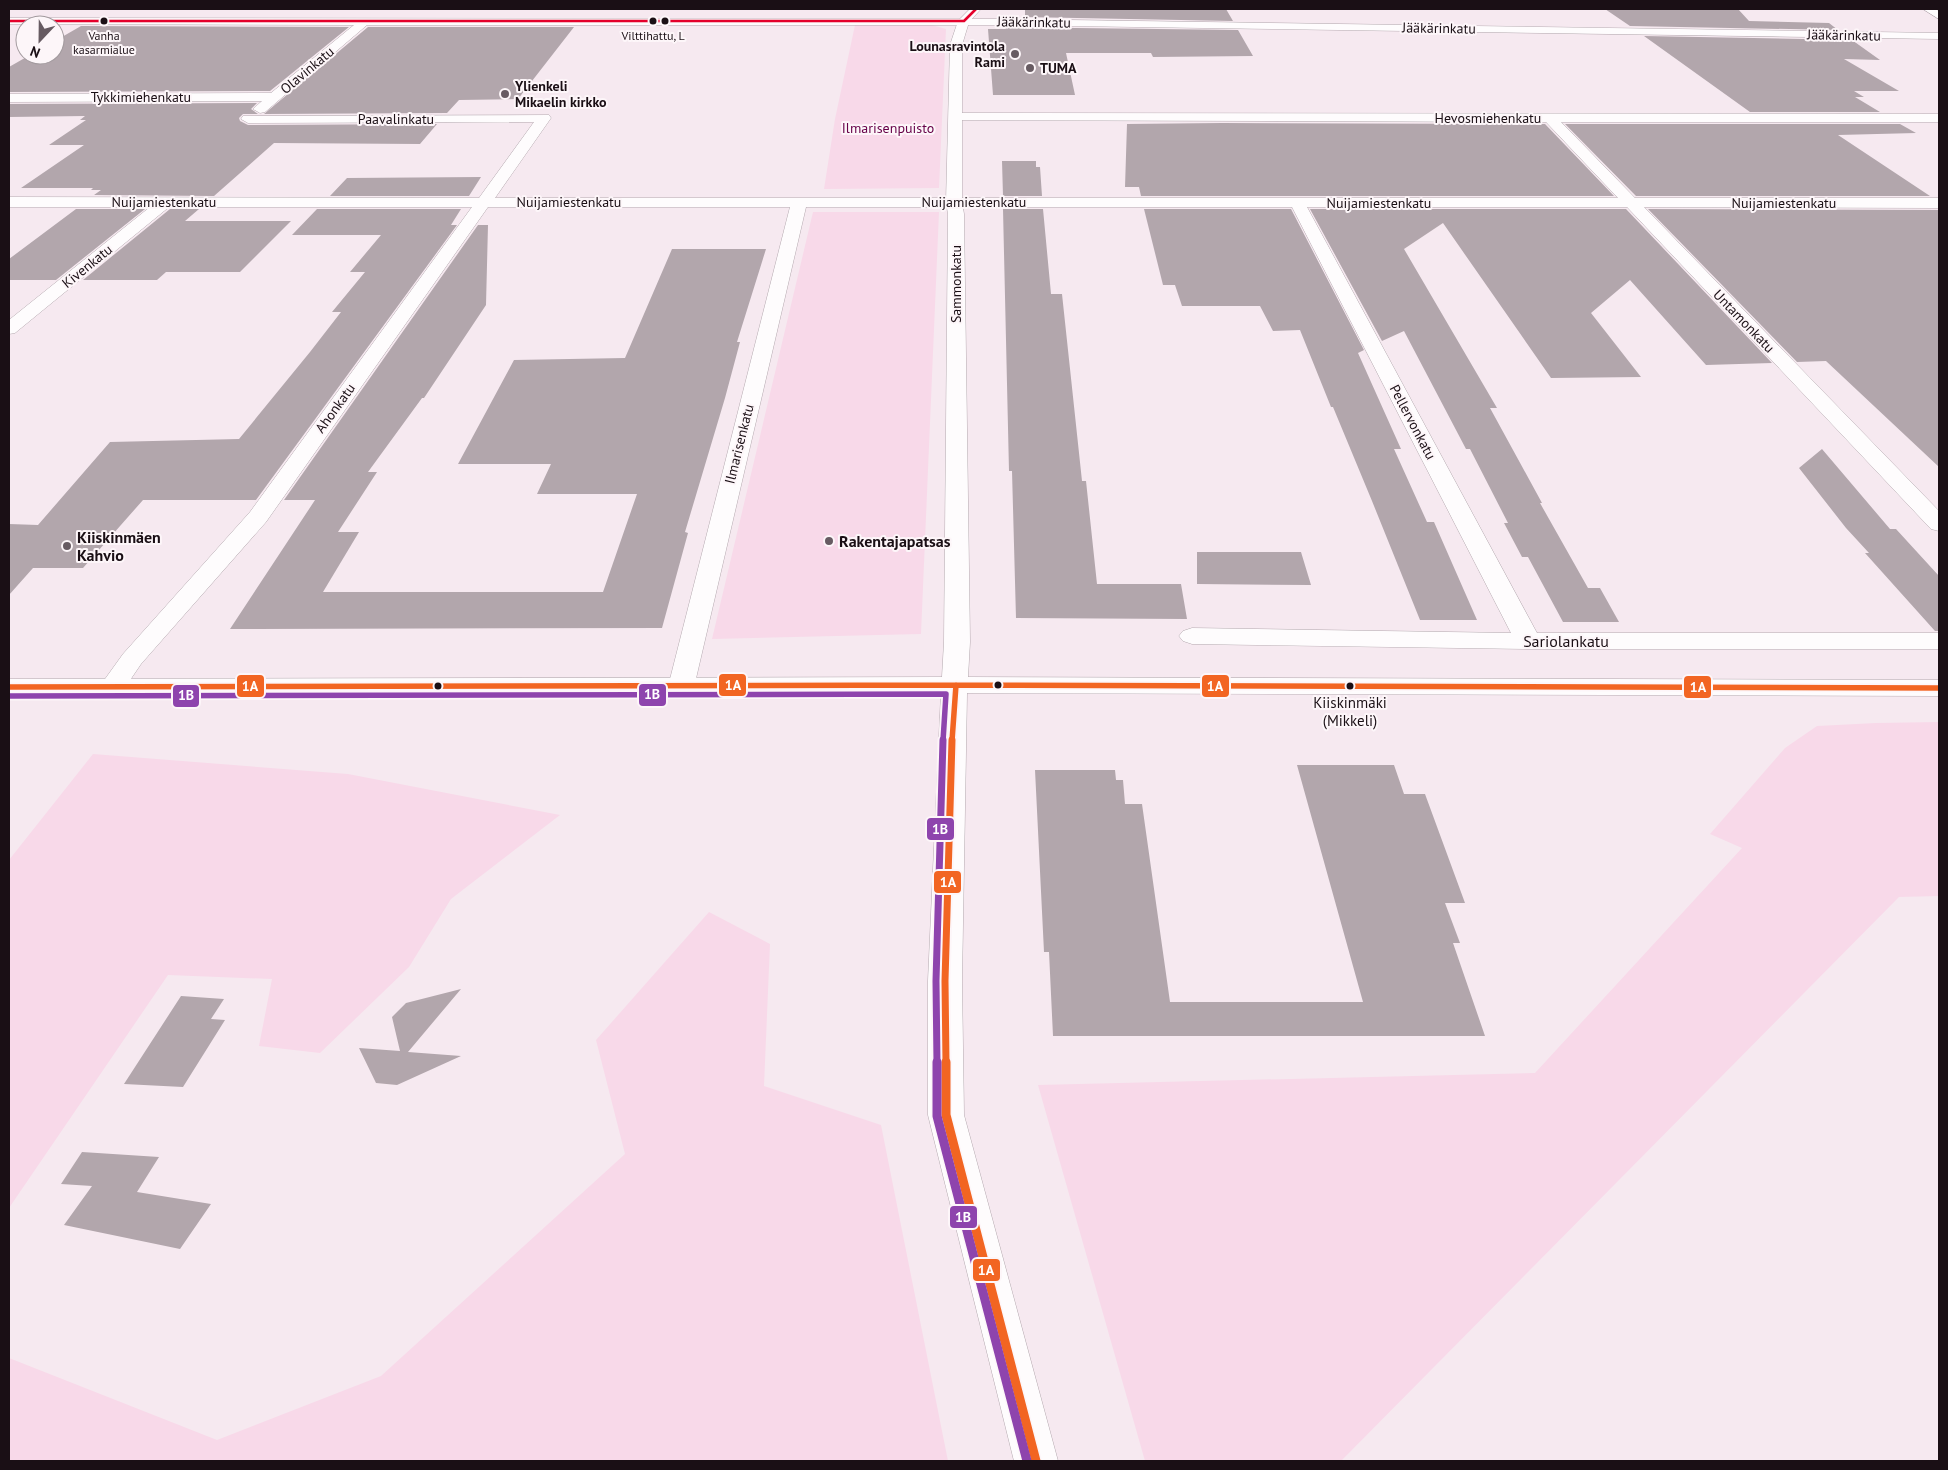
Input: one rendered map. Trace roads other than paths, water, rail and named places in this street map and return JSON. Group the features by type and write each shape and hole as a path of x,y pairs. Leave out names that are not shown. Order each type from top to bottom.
{"street":[{"path":"260,20 277,9"},
{"path":"728,20 734,9"},
{"path":"1928,9 1939,16"},
{"name":"Jääkärinkatu","path":"9,21 366,21 471,14 728,20 970,15 1939,36"},
{"name":"Sammonkatu","path":"970,15 956,45 957,118 954,202 956,224 956,685 952,731 945,981 946,1115 1036,1461"},
{"name":"Olavinkatu","path":"248,119 366,21"},
{"name":"Tykkimiehenkatu","path":"9,98 274,97"},
{"name":"Paavalinkatu","path":"248,119 544,118"},
{"name":"Ahonkatu","path":"113,686 132,659 258,517 544,118"},
{"name":"Hevosmiehenkatu","path":"957,118 1939,118"},
{"name":"Untamonkatu","path":"1550,118 1939,524"},
{"name":"Nuijamiestenkatu","path":"9,202 1939,203"},
{"name":"Kivenkatu","path":"9,329 165,202"},
{"name":"Ilmarisenkatu","path":"681,687 799,202"},
{"name":"Pellervonkatu","path":"1297,203 1528,640"},
{"name":"Sariolankatu","path":"1192,636 1528,640 1939,641"},
{"path":"9,687 956,685 1939,688"}],"place":[{"name":"Vanha kasarmialue","path":"104,21"},
{"name":"Vilttihattu, L","path":"653,21"},
{"name":"Lounasravintola Rami","path":"1015,54"},
{"name":"TUMA","path":"1030,68"},
{"name":"Ylienkeli Mikaelin kirkko","path":"505,94"},
{"name":"Rakentajapatsas","path":"829,541"},
{"name":"Kiiskinmäen Kahvio","path":"67,546"},
{"name":"Kiiskinmäki (Mikkeli)","path":"1350,686"}],"park label":[{"name":"Ilmarisenpuisto","path":"888,128"}]}
